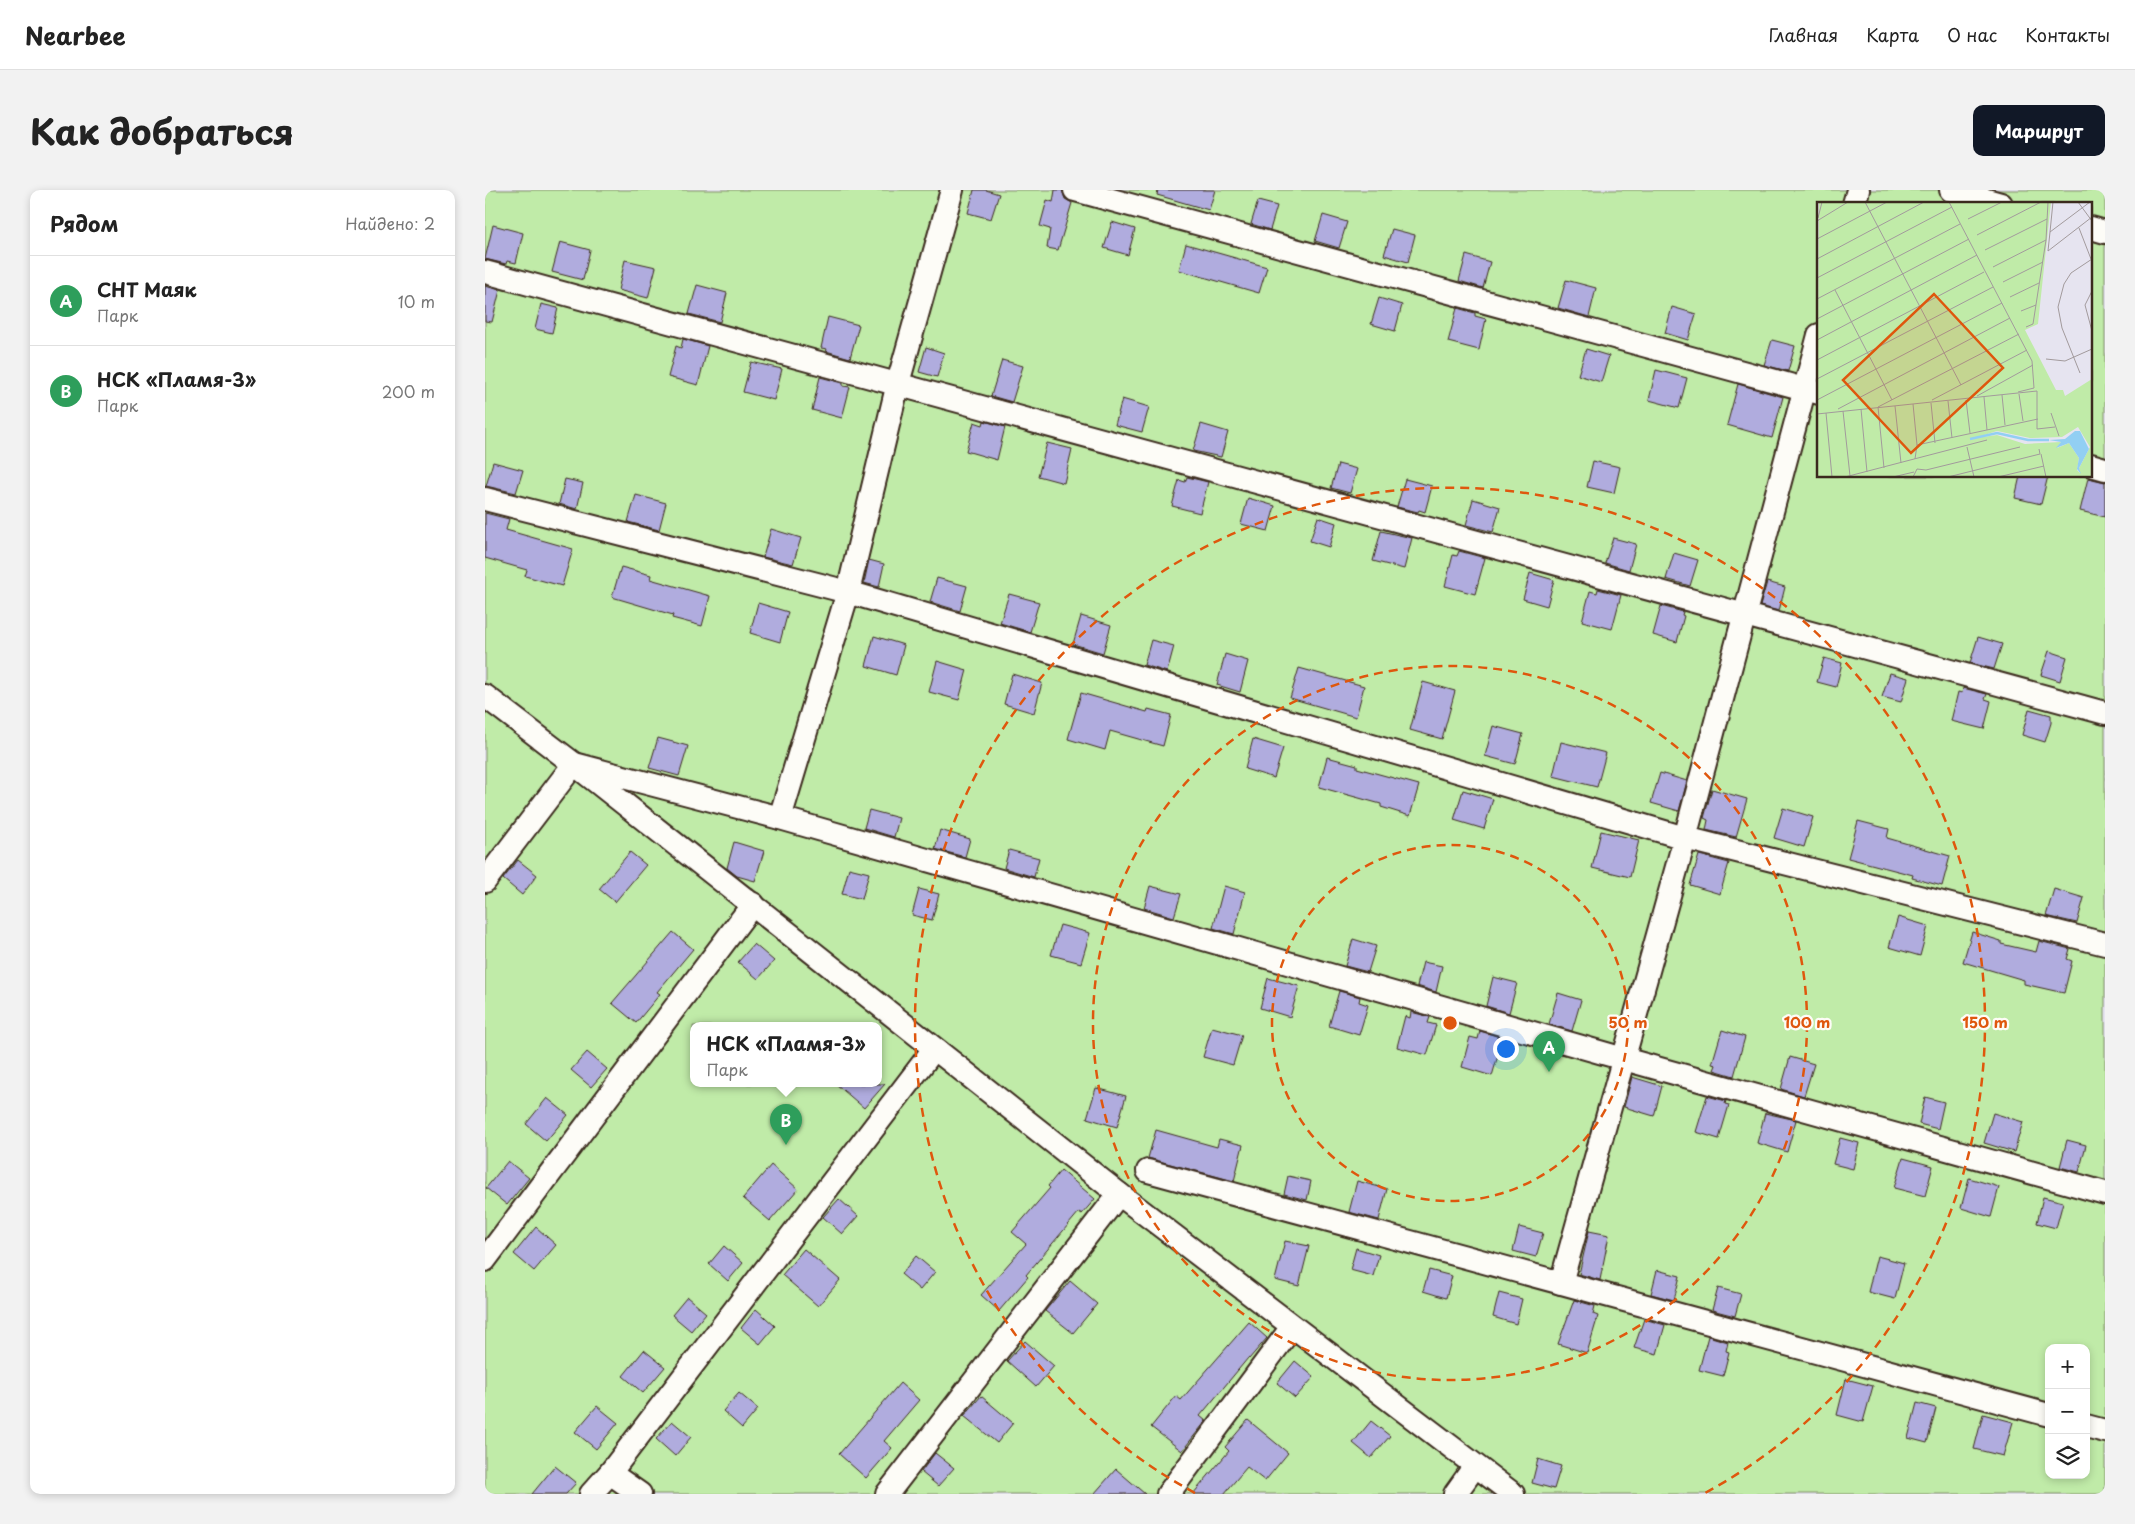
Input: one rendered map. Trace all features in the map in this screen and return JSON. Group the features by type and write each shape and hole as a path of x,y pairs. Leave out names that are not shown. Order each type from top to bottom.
{"street":[{"path":"780,818 847,592 898,383 952,190"},
{"path":"1075,190 1811,391"},
{"path":"1951,190 1994,202"},
{"path":"485,272 2105,713"},
{"path":"1561,1283 1685,838 1744,616 1811,391 1817,349"},
{"path":"485,499 847,592 1685,838 2105,944"},
{"path":"485,696 753,904 1119,1194 1513,1494"},
{"path":"574,764 780,818 2105,1194"},
{"path":"485,881 574,764"},
{"path":"485,1260 753,904"},
{"path":"591,1494 610,1473 934,1049"},
{"path":"1148,1171 2045,1414"},
{"path":"887,1494 1119,1194"},
{"path":"1168,1494 1293,1327"},
{"path":"2090,1427 2105,1431"},
{"path":"1455,1494 1475,1466"},
{"path":"610,1473 640,1494"}],"green space":[{"path":"485,190 2105,190 2105,1494 485,1494"}],"building":[{"path":"974,190 986,190 999,194 991,219 968,213"},
{"path":"1055,190 1062,190 1065,199 1072,203 1058,250 1047,248 1050,229 1040,226 1047,200 1053,202"},
{"path":"1158,190 1215,190 1209,210 1157,195"},
{"path":"1258,201 1277,206 1270,230 1251,224"},
{"path":"1323,215 1347,222 1339,248 1315,241"},
{"path":"1112,222 1135,229 1128,255 1104,248"},
{"path":"493,225 523,233 516,263 507,261 506,264 485,259"},
{"path":"1392,229 1415,235 1408,262 1384,255"},
{"path":"560,242 590,250 583,280 552,272"},
{"path":"1186,244 1267,267 1259,293 1179,270"},
{"path":"1466,255 1490,262 1483,288 1459,281"},
{"path":"625,260 656,267 648,298 618,290"},
{"path":"1566,280 1596,288 1589,317 1558,308"},
{"path":"697,285 727,293 720,322 689,314"},
{"path":"485,286 500,290 492,322 485,321"},
{"path":"1379,298 1402,305 1395,331 1371,324"},
{"path":"541,304 558,308 552,333 535,329"},
{"path":"1672,307 1696,314 1688,340 1665,333"},
{"path":"1457,308 1475,313 1475,316 1486,319 1479,350 1448,342"},
{"path":"828,317 859,325 850,358 821,348"},
{"path":"683,339 708,346 698,385 668,377 676,346 681,348"},
{"path":"1772,340 1795,346 1788,371 1764,365"},
{"path":"926,347 944,353 937,377 919,372"},
{"path":"1586,349 1609,356 1601,382 1578,375"},
{"path":"1002,360 1023,366 1012,402 991,396"},
{"path":"751,362 782,369 774,400 743,392"},
{"path":"1656,370 1687,378 1679,408 1649,400"},
{"path":"820,377 843,383 843,386 850,387 842,418 812,410"},
{"path":"1738,384 1783,397 1772,438 1727,425"},
{"path":"1122,399 1149,407 1142,432 1115,425"},
{"path":"984,421 1005,427 997,460 966,451 974,422 983,425"},
{"path":"1201,424 1228,432 1221,457 1193,451"},
{"path":"1047,443 1072,449 1064,483 1038,476"},
{"path":"1593,461 1620,467 1614,493 1587,487"},
{"path":"493,462 523,470 516,493 486,486"},
{"path":"1338,464 1357,469 1350,493 1331,488"},
{"path":"1187,477 1208,482 1200,513 1172,506 1179,480 1185,482"},
{"path":"2020,478 2048,478 2041,504 2015,498"},
{"path":"2088,478 2105,482 2105,517 2080,511"},
{"path":"565,479 583,483 577,509 559,504"},
{"path":"1405,479 1432,486 1425,512 1397,507"},
{"path":"636,495 666,503 659,530 628,522"},
{"path":"1248,498 1275,506 1268,531 1241,524"},
{"path":"1473,499 1500,507 1493,532 1466,525"},
{"path":"485,513 509,519 506,530 573,549 562,586 525,576 527,570 485,558"},
{"path":"1318,517 1336,523 1329,547 1310,541"},
{"path":"771,529 801,538 793,564 763,557"},
{"path":"1381,531 1412,538 1404,569 1373,561"},
{"path":"1613,538 1636,544 1629,570 1605,563"},
{"path":"1459,551 1485,558 1475,594 1445,586 1453,555 1457,556"},
{"path":"1674,553 1698,560 1690,586 1666,579"},
{"path":"869,560 884,564 879,587 864,583"},
{"path":"621,567 651,575 650,579 710,596 702,626 672,618 673,615 612,597"},
{"path":"1530,573 1554,580 1547,606 1523,599"},
{"path":"937,578 967,586 960,611 930,602"},
{"path":"1767,582 1785,587 1779,611 1760,606"},
{"path":"1598,589 1621,595 1612,629 1582,621 1590,591 1597,593"},
{"path":"1009,594 1039,602 1030,632 1000,623"},
{"path":"758,603 788,612 780,642 750,633"},
{"path":"1661,606 1683,612 1682,615 1684,616 1677,642 1653,635"},
{"path":"1081,616 1111,625 1103,653 1073,644"},
{"path":"874,636 904,645 896,675 866,666"},
{"path":"1978,637 2002,644 1994,669 1970,663"},
{"path":"1151,640 1174,646 1167,672 1144,665"},
{"path":"2049,651 2067,657 2060,681 2041,675"},
{"path":"1225,654 1248,661 1240,692 1217,685"},
{"path":"1824,658 1842,663 1836,687 1817,682"},
{"path":"937,661 967,670 959,700 929,692"},
{"path":"1299,668 1364,686 1356,717 1290,698"},
{"path":"1890,673 1908,678 1901,702 1882,697"},
{"path":"1012,674 1042,683 1034,713 1004,704"},
{"path":"1423,682 1455,691 1442,739 1410,730"},
{"path":"1963,688 1987,694 1985,699 1991,701 1984,729 1951,721 1958,692 1962,693"},
{"path":"1081,693 1147,712 1148,709 1171,715 1163,746 1110,731 1105,750 1068,739"},
{"path":"2029,709 2051,715 2051,723 2045,742 2022,735"},
{"path":"1493,726 1523,734 1515,764 1485,756"},
{"path":"658,738 688,746 679,776 649,768"},
{"path":"1253,739 1283,748 1274,778 1245,769"},
{"path":"1561,742 1606,753 1597,787 1553,776"},
{"path":"1327,757 1357,765 1357,768 1419,785 1410,816 1381,807 1381,804 1319,787"},
{"path":"1660,773 1687,781 1679,811 1651,803"},
{"path":"1712,789 1747,799 1736,837 1706,830 1708,820 1704,818"},
{"path":"1463,790 1493,799 1484,829 1454,820"},
{"path":"1783,808 1813,817 1804,847 1774,838"},
{"path":"869,810 899,818 894,837 864,828"},
{"path":"1858,821 1889,829 1887,838 1950,856 1942,886 1912,878 1913,875 1848,858"},
{"path":"940,830 970,839 965,857 935,849"},
{"path":"1601,831 1639,840 1630,877 1592,868"},
{"path":"734,842 764,851 755,881 737,876 727,868"},
{"path":"1009,850 1039,858 1034,877 1004,868"},
{"path":"630,852 646,865 615,902 599,889"},
{"path":"1699,855 1729,863 1720,894 1690,885"},
{"path":"518,860 537,875 522,895 503,879"},
{"path":"849,868 869,873 862,899 842,894"},
{"path":"1150,886 1181,894 1174,917 1144,908"},
{"path":"1224,886 1245,892 1234,934 1213,928"},
{"path":"919,889 939,894 932,920 912,915"},
{"path":"2054,889 2084,898 2077,923 2046,916"},
{"path":"1898,917 1928,926 1920,956 1889,947"},
{"path":"1060,925 1090,933 1081,963 1051,955"},
{"path":"673,932 693,949 657,992 660,994 636,1023 612,1003"},
{"path":"1972,932 2001,941 2001,944 2036,952 2039,941 2070,949 2067,959 2072,961 2064,993 2024,984 2024,980 1963,962"},
{"path":"1353,939 1376,946 1368,972 1345,966"},
{"path":"754,944 774,961 758,979 738,962"},
{"path":"1423,962 1442,966 1436,992 1417,986"},
{"path":"1493,977 1517,983 1509,1013 1486,1006"},
{"path":"1268,978 1299,986 1290,1017 1260,1008"},
{"path":"1339,991 1360,997 1359,1002 1368,1005 1359,1035 1329,1026"},
{"path":"1558,993 1581,1000 1572,1031 1549,1024"},
{"path":"1411,1012 1430,1017 1428,1023 1436,1025 1427,1055 1397,1047 1405,1016 1410,1018"},
{"path":"1212,1027 1242,1035 1233,1065 1203,1057"},
{"path":"1722,1030 1745,1037 1734,1076 1714,1070 1716,1065 1712,1064"},
{"path":"1480,1031 1503,1038 1492,1076 1462,1067 1470,1037 1478,1039"},
{"path":"587,1052 607,1069 591,1087 571,1070"},
{"path":"1790,1057 1814,1064 1804,1096 1781,1089"},
{"path":"1632,1077 1662,1086 1654,1116 1624,1107"},
{"path":"882,1084 885,1084 864,1108 840,1087 882,1087"},
{"path":"1096,1088 1126,1096 1117,1127 1087,1118"},
{"path":"1707,1096 1726,1101 1725,1104 1729,1105 1719,1139 1696,1132"},
{"path":"1925,1097 1944,1102 1938,1129 1919,1124"},
{"path":"547,1098 568,1115 546,1141 526,1124"},
{"path":"1765,1113 1796,1120 1787,1152 1757,1143"},
{"path":"1993,1113 2023,1122 2014,1152 1984,1143"},
{"path":"1156,1130 1217,1147 1219,1139 1243,1145 1234,1181 1148,1158"},
{"path":"1840,1138 1859,1143 1853,1169 1833,1164"},
{"path":"2067,1140 2086,1145 2079,1172 2060,1167"},
{"path":"1903,1158 1933,1166 1925,1196 1894,1188"},
{"path":"508,1161 529,1178 507,1205 486,1188"},
{"path":"771,1165 798,1189 770,1221 743,1198"},
{"path":"1061,1170 1095,1199 1082,1214 1079,1212 1026,1275 1028,1277 999,1311 981,1295 1026,1244 1012,1232 1050,1188 1048,1186"},
{"path":"1288,1176 1311,1181 1307,1200 1284,1194"},
{"path":"1969,1178 1999,1187 1991,1217 1961,1208"},
{"path":"1357,1181 1387,1189 1379,1220 1349,1212"},
{"path":"2043,1197 2063,1202 2056,1228 2037,1223"},
{"path":"839,1199 858,1216 842,1234 823,1217"},
{"path":"536,1227 556,1245 534,1271 514,1254"},
{"path":"1519,1227 1543,1233 1536,1257 1513,1251"},
{"path":"1589,1231 1609,1235 1600,1280 1579,1274"},
{"path":"1285,1241 1309,1246 1299,1286 1275,1280"},
{"path":"724,1246 743,1263 728,1281 709,1264"},
{"path":"1356,1248 1379,1255 1373,1276 1350,1270"},
{"path":"804,1249 840,1280 818,1306 782,1275"},
{"path":"916,1256 935,1272 920,1290 901,1274"},
{"path":"1877,1256 1904,1263 1895,1299 1868,1292"},
{"path":"1429,1270 1452,1276 1446,1298 1423,1291"},
{"path":"1657,1270 1680,1276 1674,1300 1651,1294"},
{"path":"1070,1281 1097,1304 1073,1333 1045,1311"},
{"path":"1718,1288 1741,1294 1735,1316 1712,1310"},
{"path":"1499,1293 1522,1299 1516,1324 1493,1317"},
{"path":"687,1297 706,1313 691,1331 672,1315"},
{"path":"1574,1300 1595,1306 1593,1314 1598,1316 1587,1353 1558,1344"},
{"path":"756,1309 775,1326 760,1344 741,1328"},
{"path":"1644,1319 1665,1325 1657,1354 1634,1348"},
{"path":"1249,1322 1267,1338 1200,1416 1206,1421 1182,1451 1151,1427 1176,1396 1181,1400"},
{"path":"1708,1336 1728,1342 1726,1351 1729,1352 1723,1376 1699,1370"},
{"path":"1025,1341 1054,1366 1036,1387 1007,1361"},
{"path":"644,1350 665,1367 643,1393 623,1376"},
{"path":"1295,1361 1314,1377 1295,1398 1277,1383"},
{"path":"1846,1379 1873,1386 1863,1422 1837,1415"},
{"path":"900,1383 919,1400 884,1441 892,1448 866,1478 839,1454"},
{"path":"739,1393 758,1409 742,1428 723,1411"},
{"path":"981,1396 1013,1423 997,1443 964,1416"},
{"path":"1917,1403 1936,1408 1927,1443 1908,1438"},
{"path":"597,1406 618,1423 596,1449 575,1432"},
{"path":"1983,1414 2013,1422 2003,1456 1974,1449"},
{"path":"1248,1420 1288,1453 1265,1481 1247,1467 1224,1494 1193,1494 1229,1451 1225,1447"},
{"path":"672,1421 691,1437 675,1456 656,1439"},
{"path":"1371,1421 1390,1436 1371,1458 1353,1443"},
{"path":"935,1453 954,1468 938,1486 921,1472"},
{"path":"1538,1459 1561,1466 1554,1489 1532,1483"},
{"path":"555,1466 576,1483 566,1494 532,1494"},
{"path":"1116,1469 1145,1494 1094,1494"}],"place":[{"name":"СНТ Маяк","path":"1549,1072"},
{"name":"НСК «Пламя-3»","path":"786,1145"}]}
